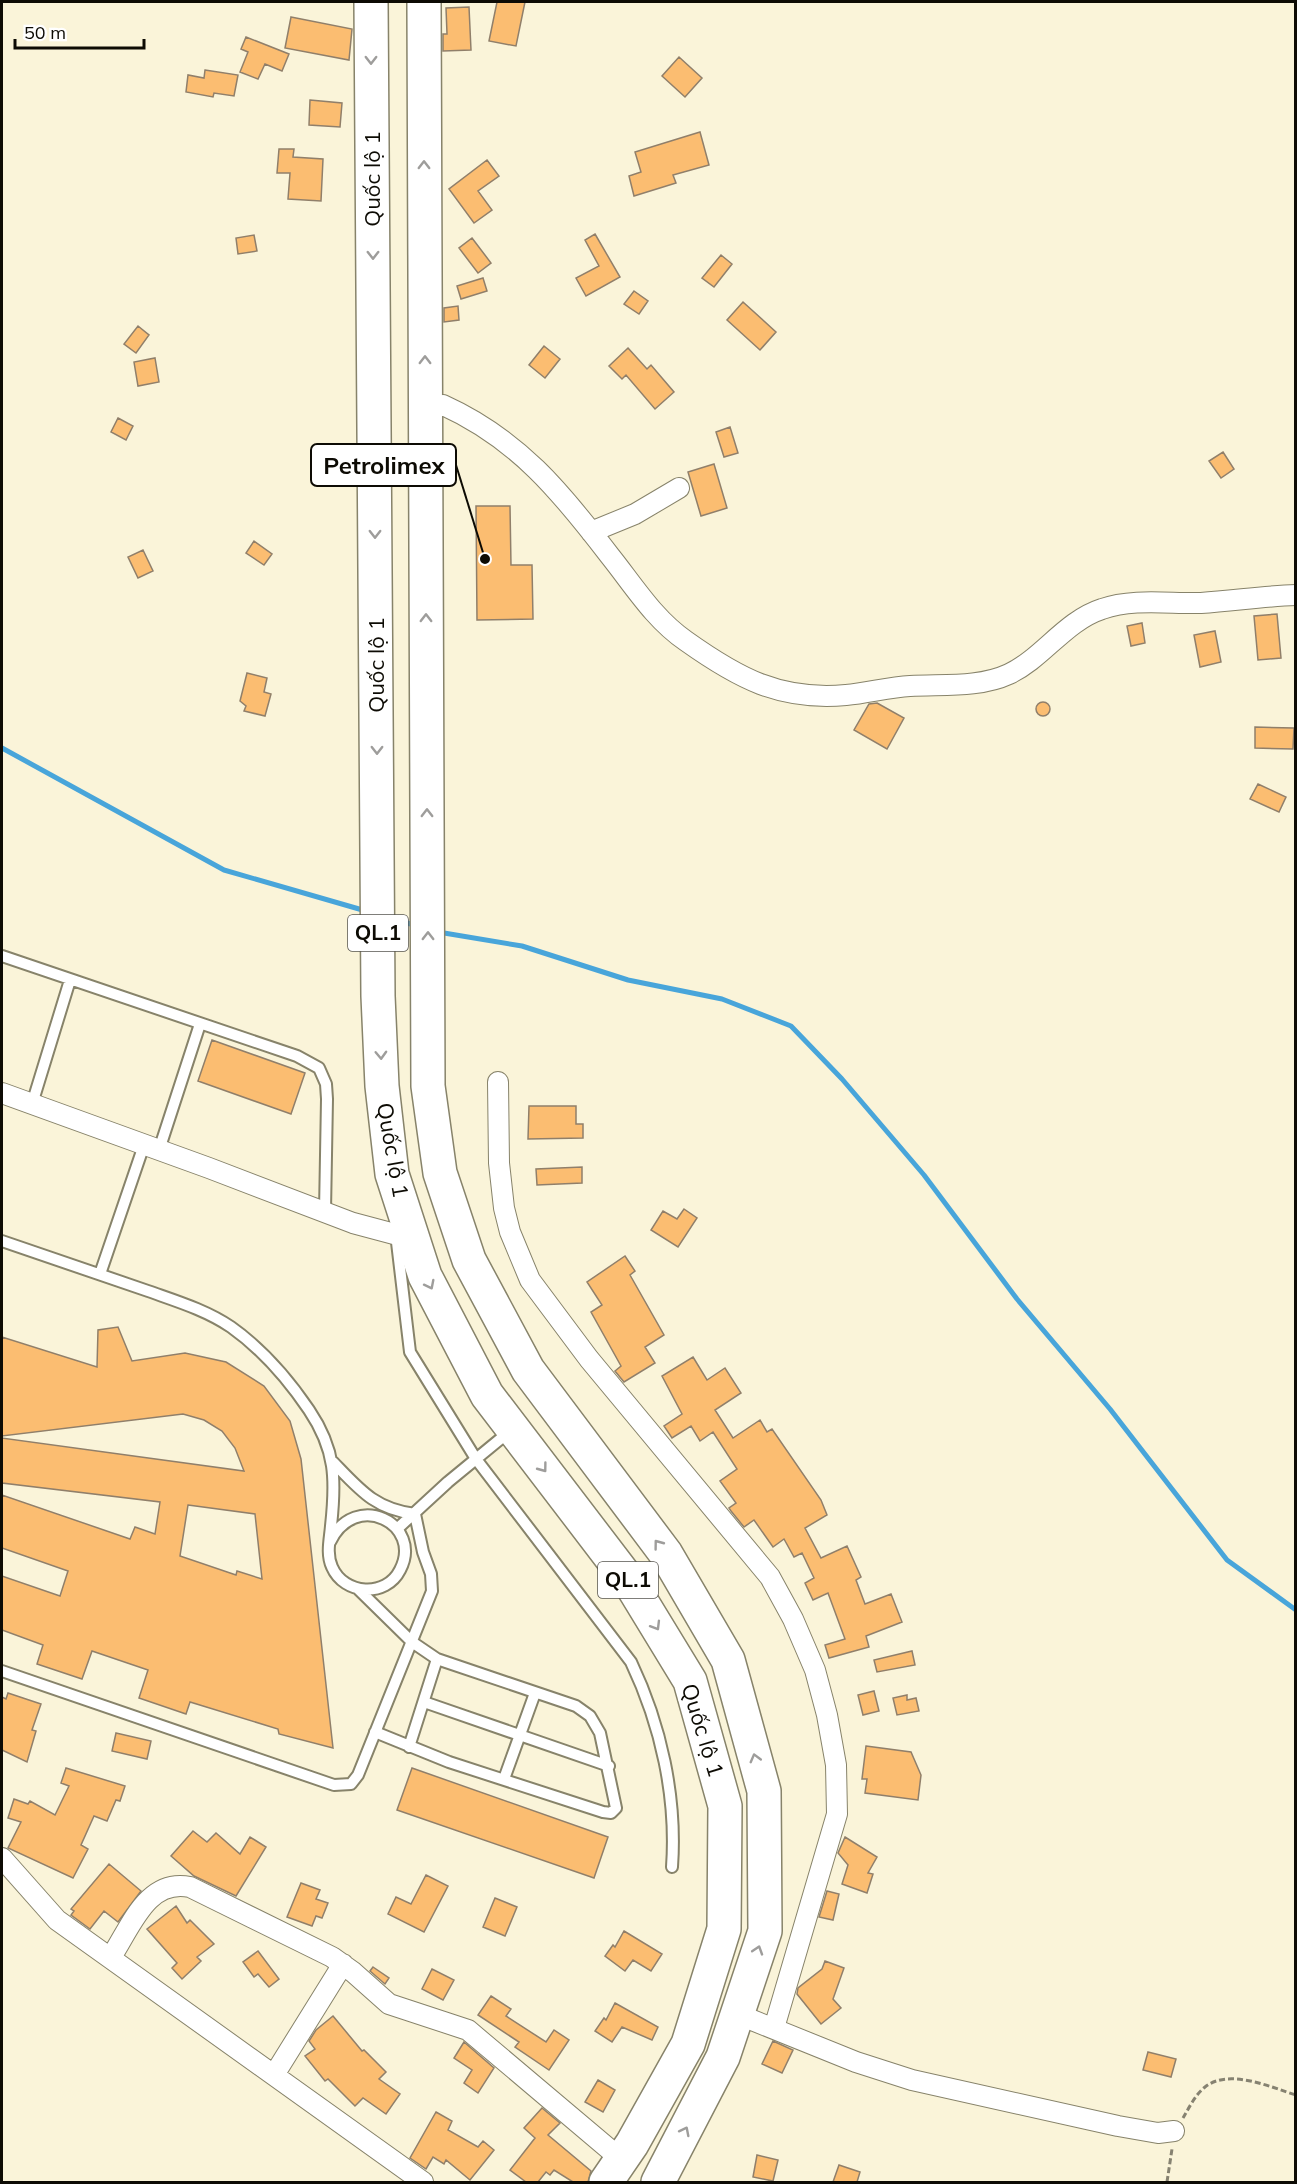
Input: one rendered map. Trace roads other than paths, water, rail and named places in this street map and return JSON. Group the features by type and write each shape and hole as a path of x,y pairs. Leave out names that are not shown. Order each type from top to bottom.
{"highway":[{"name":"Quốc lộ 1","path":"371,2 378,996 382,1086 392,1174 405,1237 482,1385 629,1581 690,1681 725,1806 724,1929 688,2044 614,2171"},
{"name":"Quốc lộ 1","path":"424,2 428,1086 440,1173 469,1260 528,1370 666,1554 728,1660 764,1791 765,1931 723,2057 658,2182"},
{"path":"375,488 426,482"},
{"path":"513,1428 548,1396"}],"street":[{"path":"425,409 443,405 491,430 534,464 591,532 640,596 683,639 732,673 753,683 803,695 844,695 895,687 966,683 994,678 1022,665 1078,621 1116,605 1206,602 1296,595"},
{"path":"591,532 635,514 679,488"},
{"path":"498,1082 499,1163 504,1208 513,1240 530,1280 589,1359 770,1577 793,1619 815,1670 827,1715 836,1765 837,1814 774,2028"},
{"path":"2,1093 375,1230 405,1237"},
{"path":"2,1858 57,1920 423,2182"},
{"path":"111,1957 153,1895 170,1885 190,1887 343,1964 389,2004 468,2030 614,2171"},
{"path":"274,2075 343,1964"},
{"path":"737,2014 856,2062 912,2080 1118,2126 1158,2133 1174,2131"}],"lane":[{"path":"2,956 310,1062 323,1074 327,1100 325,1211"},
{"path":"32,1104 69,980"},
{"path":"100,1274 200,1024"},
{"path":"405,1237 410,1352 476,1459 635,1671 650,1710 667,1779 673,1812 672,1867"},
{"path":"2,1241 207,1314 230,1327 273,1364 310,1411 333,1462 335,1493 328,1554 331,1566 342,1581 358,1589 412,1642 437,1659 576,1706 590,1716 600,1733 616,1804 611,1813 409,1748 375,1732"},
{"path":"397,1529 513,1428"},
{"path":"333,1462 362,1491 380,1505 415,1514"},
{"path":"330,1542 344,1521 356,1515 370,1514 382,1517 397,1529 404,1547 404,1559 400,1571 392,1581 382,1587 358,1589"},
{"path":"2,1671 341,1786 347,1786 355,1780 427,1608 433,1584 415,1514"},
{"path":"409,1748 437,1659"},
{"path":"504,1779 535,1693"},
{"path":"424,1702 609,1766"}],"waterway":[{"path":"2,748 224,870 366,911"},
{"path":"389,918 418,926"},
{"path":"438,932 522,946 628,980 722,999 791,1026 842,1079 924,1175 1017,1299 1110,1409 1227,1560 1296,1610"}],"place":[{"name":"Petrolimex","path":"485,559"}]}
